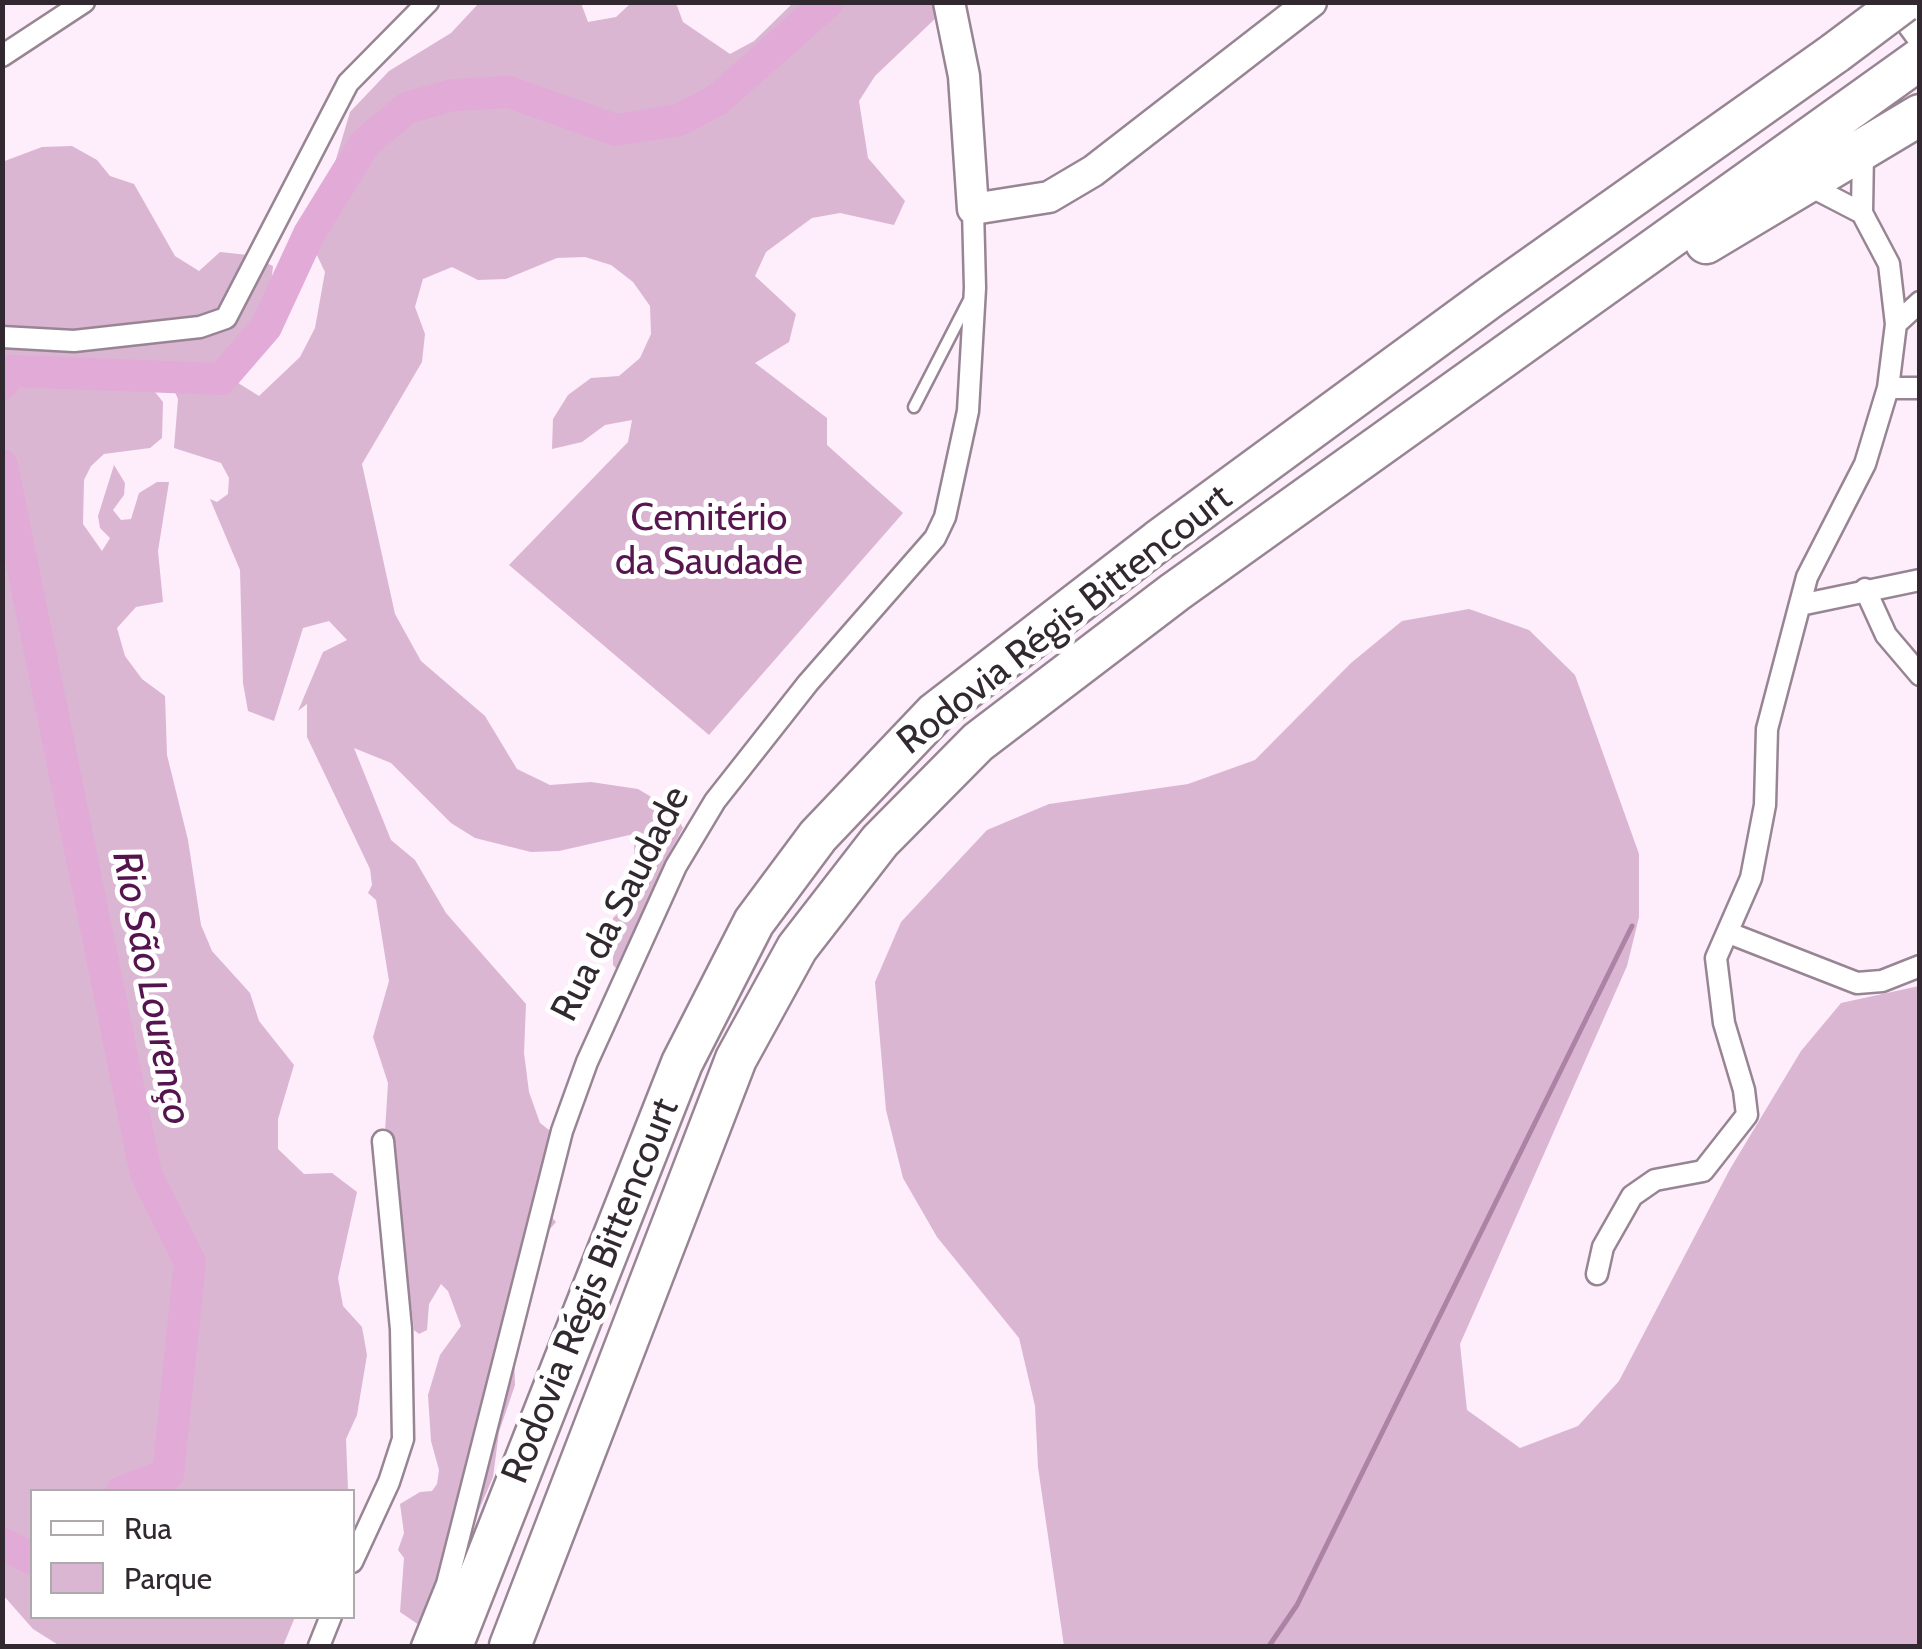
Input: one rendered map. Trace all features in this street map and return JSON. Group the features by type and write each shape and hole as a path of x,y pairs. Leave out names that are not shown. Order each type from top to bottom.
{"highway":[{"name":"Rodovia Régis Bittencourt","path":"444,1643 682,1063 754,922 818,836 934,713 1444,331 1835,54 1900,2"},
{"name":"Rodovia Régis Bittencourt","path":"510,1646 736,1059 798,948 880,840 978,742 1175,592 1920,58"},
{"path":"1467,385 1552,345 1660,271 1920,115"}],"street":[{"path":"2,56 84,2"},
{"path":"2,336 74,340 200,327 226,318 348,83 428,2"},
{"name":"Rua da Saudade","path":"444,1643 447,1584 562,1131 588,1062 676,866 715,801 808,683 935,538 953,486 968,411 975,288 964,76 949,2"},
{"path":"972,210 1049,196 1093,171 1310,2"},
{"path":"1900,2 1920,33"},
{"path":"1597,1274 1603,1247 1632,1196 1655,1180 1702,1171 1746,1115 1716,970 1720,947 1751,878 1765,805 1768,729 1807,578 1865,464 1888,388 1896,324 1889,264 1862,212 1863,151"},
{"path":"1804,184 1862,212"},
{"path":"1896,324 1920,302"},
{"path":"1888,388 1920,388"},
{"path":"1800,606 1866,588 1920,580"},
{"path":"1866,588 1886,636 1920,675"},
{"path":"1729,933 1858,983 1882,981 1920,966"},
{"path":"355,1556 389,1482 403,1439 401,1329 383,1141"},
{"path":"319,1646 329,1619"}],"lane":[{"path":"914,407 975,288"}],"green space":[{"name":"Cemitério da Saudade","path":"479,3 581,3 588,22 616,17 631,3 676,3 683,22 730,54 754,41 793,3 941,3 938,16 875,76 859,101 868,158 905,201 894,225 840,213 812,218 766,252 755,276 796,314 789,342 755,363 827,418 827,445 903,513 709,735 509,565 628,442 632,420 605,425 582,442 552,449 553,419 568,395 591,378 619,376 640,358 651,334 650,306 633,282 611,265 585,257 557,258 506,279 478,280 452,267 423,279 415,307 425,334 422,362 362,464 395,614 421,661 485,716 517,769 550,785 591,782 638,789 668,807 667,818 671,823 678,819 683,828 670,852 656,926 624,977 613,965 613,918 635,896 634,834 559,851 531,852 475,838 451,823 391,763 354,748 391,840 415,860 446,913 526,1004 524,1053 529,1092 540,1123 553,1133 547,1212 556,1222 544,1236 514,1348 515,1385 499,1432 493,1477 431,1623 422,1627 400,1612 404,1558 398,1550 404,1533 400,1504 420,1492 432,1491 437,1484 439,1470 431,1441 428,1395 440,1355 461,1326 448,1291 441,1284 429,1304 427,1330 419,1334 414,1330 397,1188 384,1148 388,1083 373,1037 389,981 376,900 368,893 372,885 370,869 307,737 307,704 298,711 323,652 347,640 329,621 303,628 274,721 248,711 243,683 240,570 210,499 217,502 228,494 229,478 221,463 174,448 178,399 173,388 163,384 155,392 163,402 162,438 150,448 104,454 91,466 84,480 83,524 102,551 110,538 100,528 98,516 114,465 125,483 124,495 113,510 121,520 131,519 139,493 157,482 169,482 158,551 163,602 136,607 117,628 125,656 142,679 165,696 167,755 188,840 201,925 212,951 250,993 259,1021 294,1065 278,1119 278,1149 304,1174 332,1173 357,1192 338,1278 343,1306 362,1327 367,1355 357,1415 346,1439 348,1489 30,1489 30,1619 294,1619 283,1646 60,1646 33,1629 3,1595 2,162 42,147 72,146 97,160 110,176 134,184 175,256 199,271 220,252 248,255 273,266 270,294 255,319 217,360 235,381 259,396 300,357 315,328 325,272 312,245 306,217 334,166 350,112 389,71 451,33"},
{"path":"1469,609 1529,630 1575,675 1639,854 1639,917 1627,966 1460,1344 1467,1410 1520,1448 1578,1426 1619,1381 1730,1169 1801,1051 1841,1003 1919,986 1919,1646 1064,1646 1038,1467 1035,1406 1019,1338 937,1237 903,1178 886,1110 875,982 901,922 987,830 1049,804 1188,784 1255,760 1351,663 1402,621"}],"waterway":[{"name":"Rio São Lourenço","path":"2,384 13,371 221,379 266,327 309,234 365,143 407,108 453,95 509,92 616,130 679,120 717,100 828,2"},
{"name":"Rio São Lourenço","path":"2,465 146,1174 190,1262 168,1474 130,1489"},
{"path":"1269,1646 1297,1605 1632,926"},
{"name":"Rio São Lourenço","path":"2,1543 30,1558"}]}
